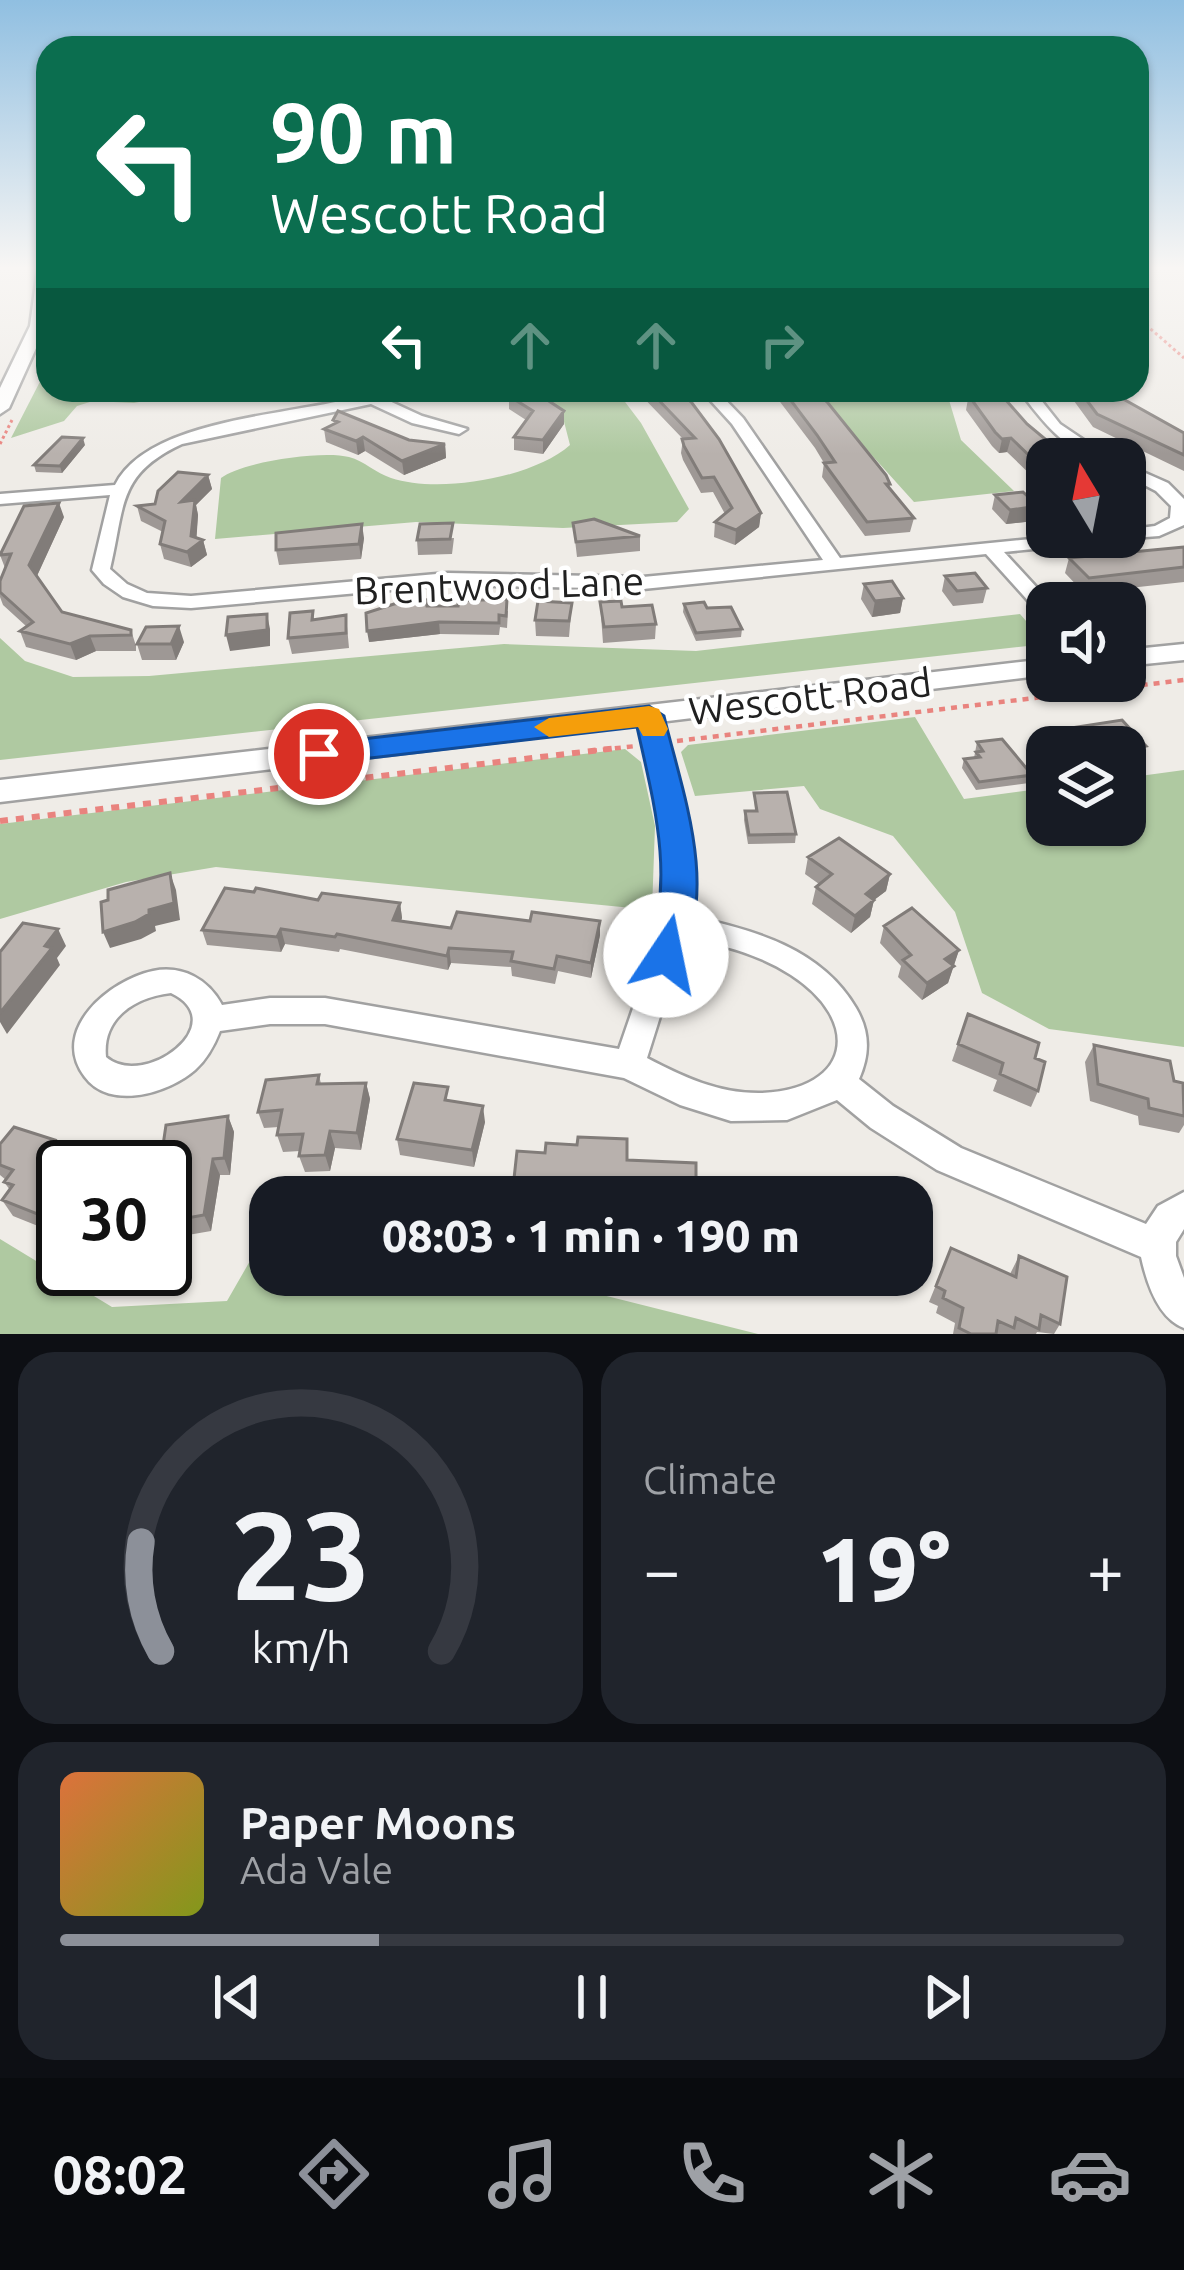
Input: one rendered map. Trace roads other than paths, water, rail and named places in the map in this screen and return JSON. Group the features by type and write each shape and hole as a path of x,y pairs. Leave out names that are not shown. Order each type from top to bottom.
{"street":[{"path":"0,407 36,330"},
{"path":"0,499 123,489 142,459 182,438 365,402"},
{"path":"379,402 417,420 459,429"},
{"path":"720,402 738,421 835,564"},
{"path":"1035,402 1055,427 1072,438"},
{"path":"1146,479 1180,505 1178,520 1146,533"},
{"name":"Brentwood Lane","path":"123,489 101,570 118,591 156,602 448,579 643,583 1026,545"},
{"path":"991,549 1026,587"},
{"path":"1146,656 1184,652"},
{"name":"Wescott Road","path":"0,790 653,729 1026,671"},
{"path":"629,1065 676,924 680,848 653,729"},
{"path":"209,1020 270,1011 325,1011 629,1065 676,1089 731,1106 795,1104 840,1083 853,1066 855,1050 847,1020 832,994 811,976 766,951 720,933 676,924"},
{"path":"840,1083 949,1159 1156,1246"},
{"path":"1184,1209 1161,1228 1156,1246 1160,1270 1184,1310"}]}
